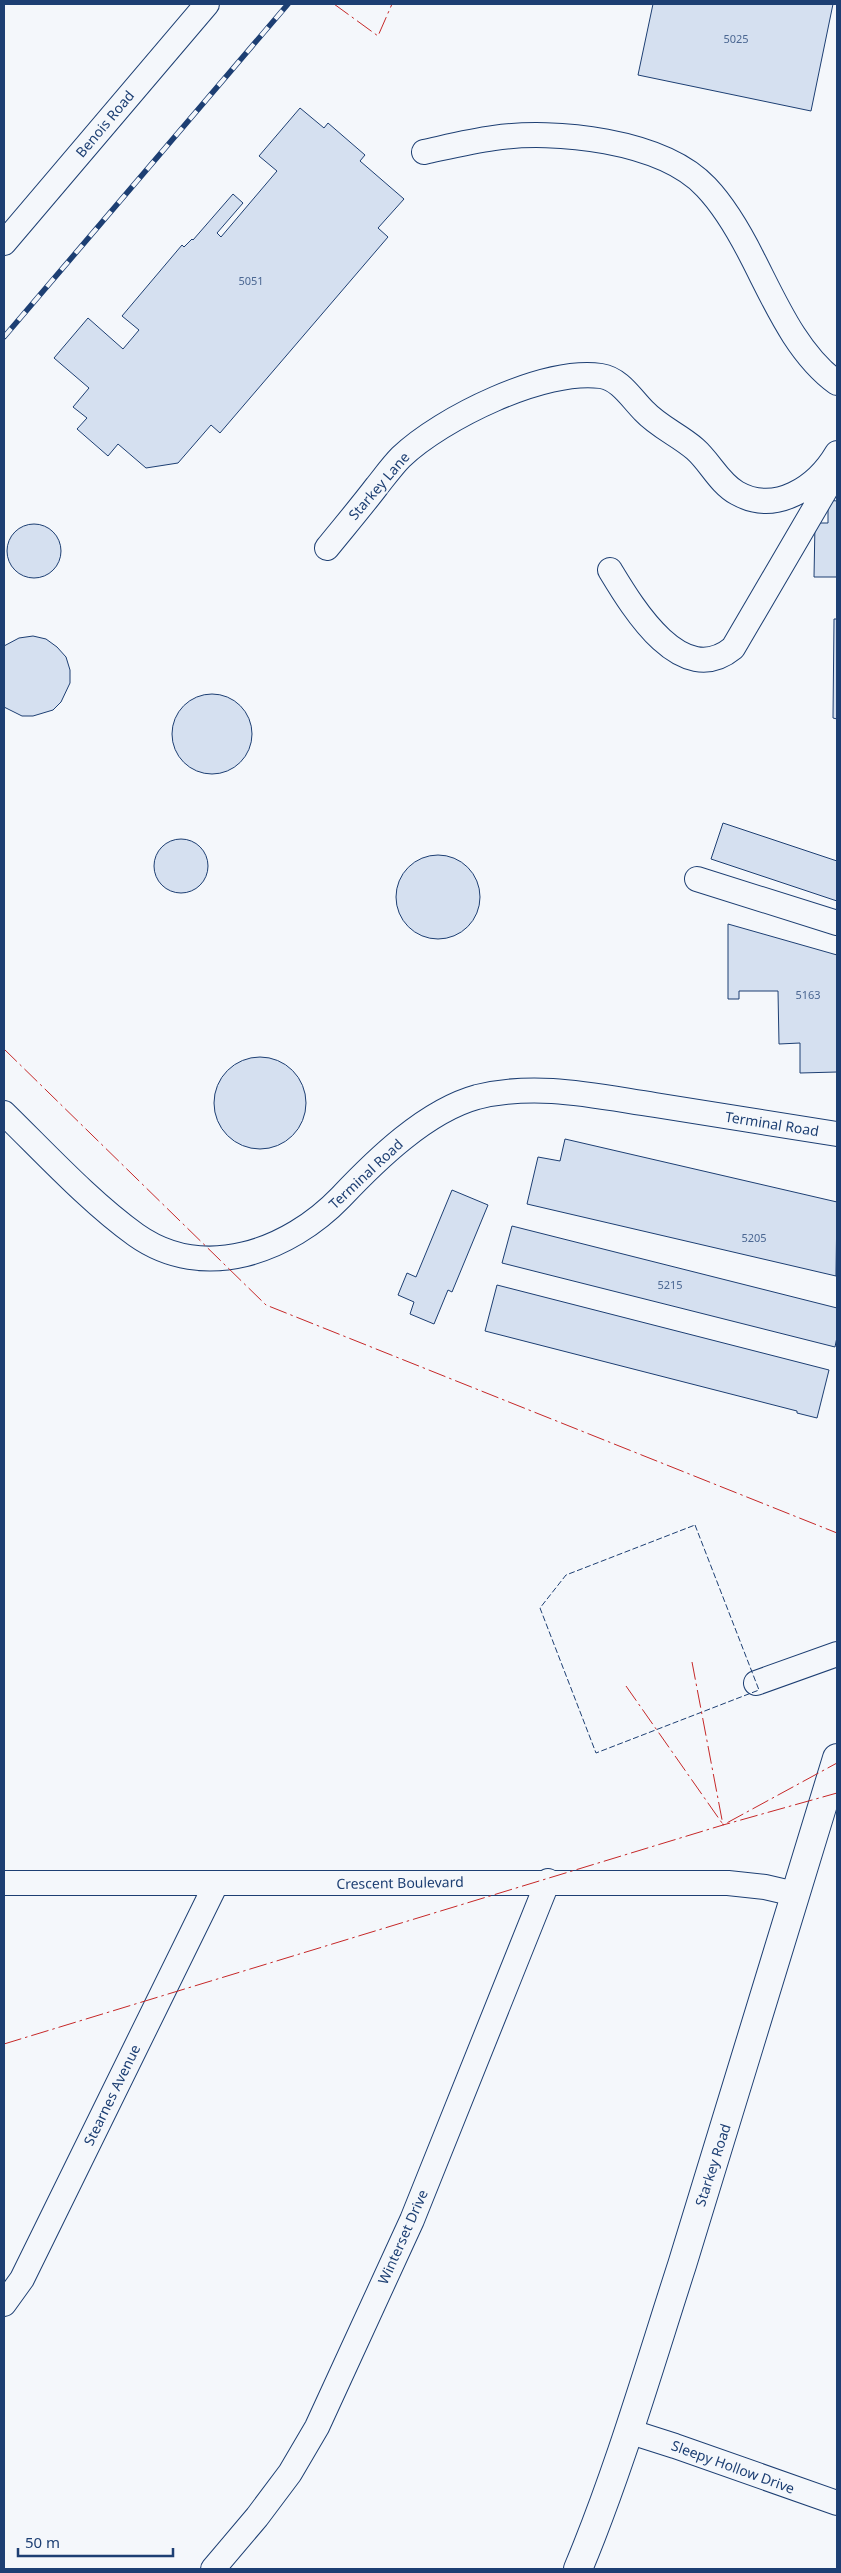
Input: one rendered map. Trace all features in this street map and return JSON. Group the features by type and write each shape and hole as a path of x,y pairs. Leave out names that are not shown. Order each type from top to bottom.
{"main road":[{"name":"Starkey Road","path":"578,2569 593,2533 628,2432 734,2099 837,1758"}],"street":[{"name":"Benois Road","path":"4,243 207,4"},
{"path":"424,152 496,138 549,135 599,140 643,150 677,166 705,185 734,222 786,322 810,357 837,383"},
{"name":"Starkey Lane","path":"327,548 401,457 446,422 510,392 582,375 603,376 621,386 658,425 686,442 705,458 725,484 736,493 752,500 770,502 788,498 813,483 832,461"},
{"path":"610,570 643,621 675,650 697,660 711,660 724,655 733,648 810,519 826,490 832,461"},
{"path":"698,879 837,923"},
{"name":"Terminal Road","path":"4,1113 87,1193 137,1236 160,1248 180,1255 206,1259 233,1258 256,1253 290,1238 315,1221 368,1169 411,1133 450,1107 474,1098 506,1091 557,1090 837,1134"},
{"path":"756,1683 837,1654"},
{"name":"Crescent Boulevard","path":"4,1883 216,1884 548,1881 728,1883 765,1887 795,1894"},
{"name":"Winterset Drive","path":"213,2569 274,2495 317,2427 412,2220 548,1881"},
{"name":"Stearnes Avenue","path":"4,2304 22,2279 216,1884"},
{"name":"Sleepy Hollow Drive","path":"628,2432 675,2446 837,2503"}],"building":[{"path":"653,4 833,4 811,111 638,75"},
{"path":"300,108 324,128 328,123 365,155 360,161 404,199 378,228 388,237 220,433 211,425 178,463 146,468 118,444 108,456 77,429 87,418 73,407 89,388 54,358 88,318 123,349 139,330 122,316 182,245 184,247 193,240 233,194 243,203 217,233 221,237 277,171 259,156"},
{"path":"828,500 837,501 837,577 814,577 815,523 828,523"},
{"path":"29,524 39,524 49,528 57,536 61,551 57,566 49,574 39,578 29,578 19,574 11,566 7,556 7,546 11,536 19,528"},
{"path":"834,619 837,619 837,719 833,718"},
{"path":"33,636 46,639 66,657 70,670 70,683 61,702 53,710 33,716 22,716 4,707 4,646 19,638"},
{"path":"212,694 227,697 240,706 249,719 252,734 249,749 240,762 227,771 212,774 197,771 184,762 175,749 172,734 175,719 184,706 197,697"},
{"path":"723,823 837,861 837,901 711,859"},
{"path":"176,839 186,839 196,843 204,851 208,866 204,881 196,889 186,893 176,893 166,889 158,881 154,871 154,861 158,851 166,843"},
{"path":"438,855 454,858 468,867 477,881 480,897 477,913 468,927 454,936 438,939 422,936 408,927 399,913 396,897 399,881 408,867 422,858"},
{"path":"728,924 837,955 837,1072 800,1073 800,1043 779,1044 778,991 739,991 739,999 728,999"},
{"path":"251,1057 269,1057 286,1064 299,1077 306,1094 306,1112 299,1129 286,1142 269,1149 251,1149 234,1142 221,1129 214,1112 214,1094 221,1077 234,1064"},
{"path":"565,1139 837,1202 836,1276 527,1204 538,1157 560,1161"},
{"path":"452,1190 488,1205 452,1292 448,1290 434,1324 410,1314 414,1302 398,1295 407,1273 416,1277"},
{"path":"512,1226 837,1308 835,1347 502,1263"},
{"path":"497,1285 829,1370 817,1418 797,1413 797,1411 485,1331"}],"railway":[{"path":"4,337 288,4"}],"fence":[{"path":"695,1525 759,1690 596,1753 540,1608 566,1575 695,1525"}],"power":[{"path":"334,4 378,36 392,4"},
{"path":"4,1049 266,1305 837,1533"},
{"path":"692,1662 723,1825 837,1763"},
{"path":"626,1686 722,1823"},
{"path":"4,2044 723,1825 837,1793"}]}
